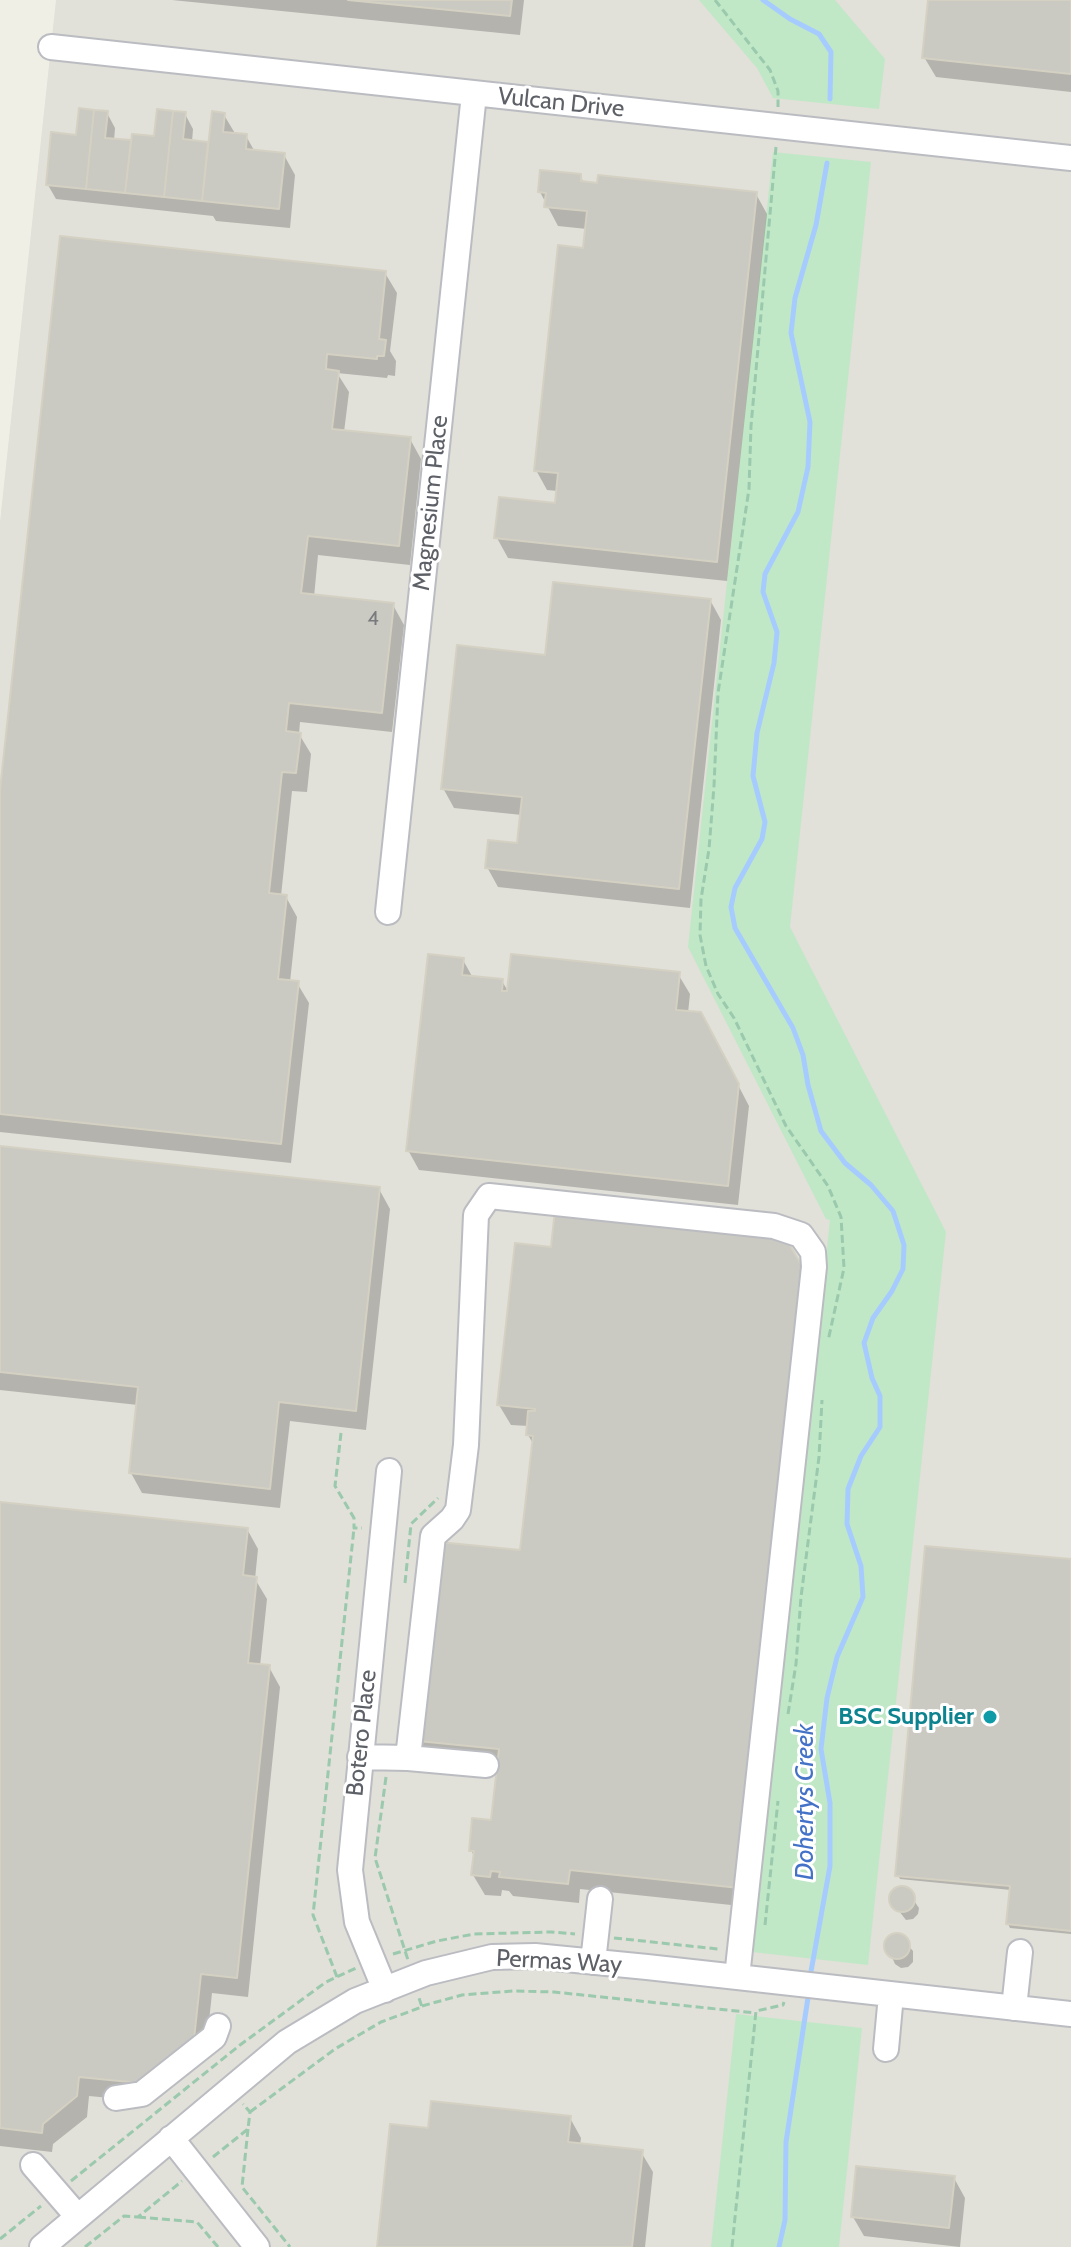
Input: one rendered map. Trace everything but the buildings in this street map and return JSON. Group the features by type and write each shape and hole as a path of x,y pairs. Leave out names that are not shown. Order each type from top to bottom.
{"street":[{"name":"Vulcan Drive","path":"51,47 1071,158"},
{"name":"Magnesium Place","path":"388,912 474,94"},
{"path":"398,1758 433,1536 458,1510 466,1445 476,1215 482,1204 489,1196 505,1196 774,1226 801,1235 813,1252 814,1267 737,1977"},
{"name":"Botero Place","path":"385,1990 357,1922 350,1870 389,1471"},
{"path":"360,1757 486,1765"},
{"path":"593,1962 600,1899"},
{"path":"1014,2008 1020,1952"},
{"name":"Permas Way","path":"42,2247 287,2042 355,2001 414,1978 492,1957 535,1956 1071,2014"},
{"path":"886,2049 891,1995"},
{"path":"116,2098 142,2094 214,2037 218,2026"},
{"path":"171,2138 257,2247"},
{"path":"33,2165 78,2217"}],"path":[{"path":"715,0 770,70 778,91 762,323 751,426 749,489 718,693 700,935 706,966 718,994 734,1018 786,1126 828,1186 841,1217 844,1268 826,1350"},
{"path":"787,1717 796,1664 801,1597 819,1457 822,1395"},
{"path":"337,1977 313,1915 354,1528 354,1518 335,1486 341,1433"},
{"path":"404,1593 411,1524 439,1498"},
{"path":"354,1528 383,1529"},
{"path":"398,1758 375,1858 422,2006"},
{"path":"764,1932 778,1802"},
{"path":"250,2112 335,2049 381,2022 462,1995 554,1992 756,2013 783,2005 785,1983"},
{"path":"732,2247 756,2013"},
{"path":"248,2129 242,2187 290,2247"},
{"path":"138,2217 197,2222 218,2247"}],"shaded area":[{"path":"56,0 1071,0 1071,2247 0,2247 0,522"}],"green space":[{"path":"699,0 835,0 885,59 879,109 773,98 757,68"},
{"path":"773,152 871,162 790,927 946,1232 868,1965 752,1952 830,1220 826,1219 688,947"},
{"path":"736,2014 862,2028 839,2247 711,2247"}],"waterway":[{"name":"Dohertys Creek","path":"763,0 819,34 831,52 830,99"},
{"name":"Dohertys Creek","path":"810,1977 830,1866 830,1803 821,1749 827,1698 837,1657 863,1597 861,1566 847,1524 848,1489 861,1456 880,1427 880,1396 872,1378 864,1343 873,1318 903,1269 904,1245 893,1211 871,1185 845,1163 821,1131 803,1055 793,1028 735,928 731,907 735,888 762,839 765,822 753,776 757,733 774,663 777,632 763,592 765,574 798,512 808,467 810,422 791,333 795,298 816,225 827,163"},
{"name":"Dohertys Creek","path":"779,2247 785,2220 786,2142 809,1991"}],"place":[{"name":"BSC Supplier","path":"990,1717"}]}
